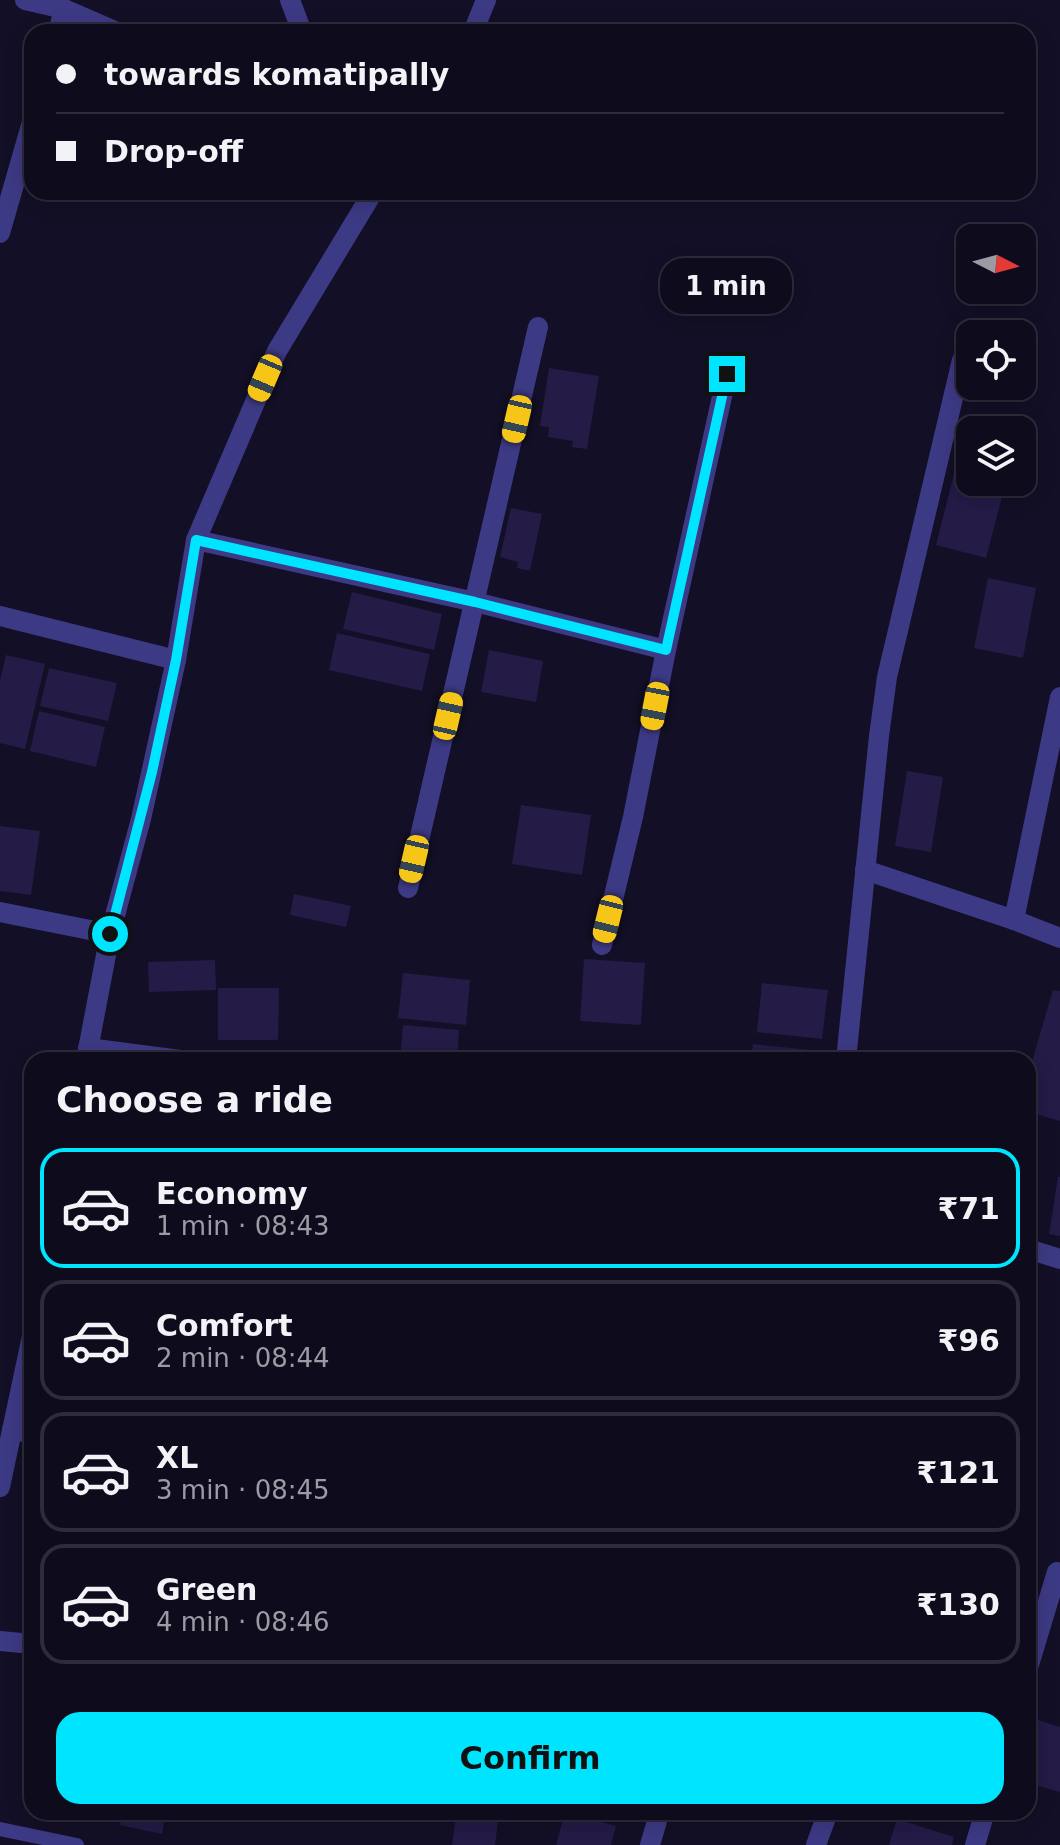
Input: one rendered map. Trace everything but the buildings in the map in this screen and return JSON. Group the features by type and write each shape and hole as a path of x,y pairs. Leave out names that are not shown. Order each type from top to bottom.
{"street":[{"path":"25,0 64,9 99,24"},
{"path":"290,0 299,24"},
{"path":"476,24 486,0"},
{"path":"60,24 64,9"},
{"path":"0,233 24,150"},
{"path":"87,1052 110,934 141,819 176,660 196,540 277,351 368,200"},
{"path":"408,888 538,327"},
{"path":"602,945 633,817 727,374"},
{"path":"847,1052 887,677 956,385"},
{"path":"196,540 475,602 666,650"},
{"path":"0,616 176,660"},
{"path":"1014,920 1060,697"},
{"path":"865,870 1060,938"},
{"path":"0,912 110,934"},
{"path":"1036,1252 1060,1259"},
{"path":"0,1487 22,1431"},
{"path":"1036,1642 1057,1572 1060,1573"},
{"path":"0,1641 24,1643"},
{"path":"816,1845 825,1820"},
{"path":"975,1845 983,1820"},
{"path":"650,1845 657,1821"}],"lane":[{"path":"0,1829 77,1845"}],"route":[{"path":"110,934 152,772 176,660 196,540 475,602 666,650 727,374"}]}
